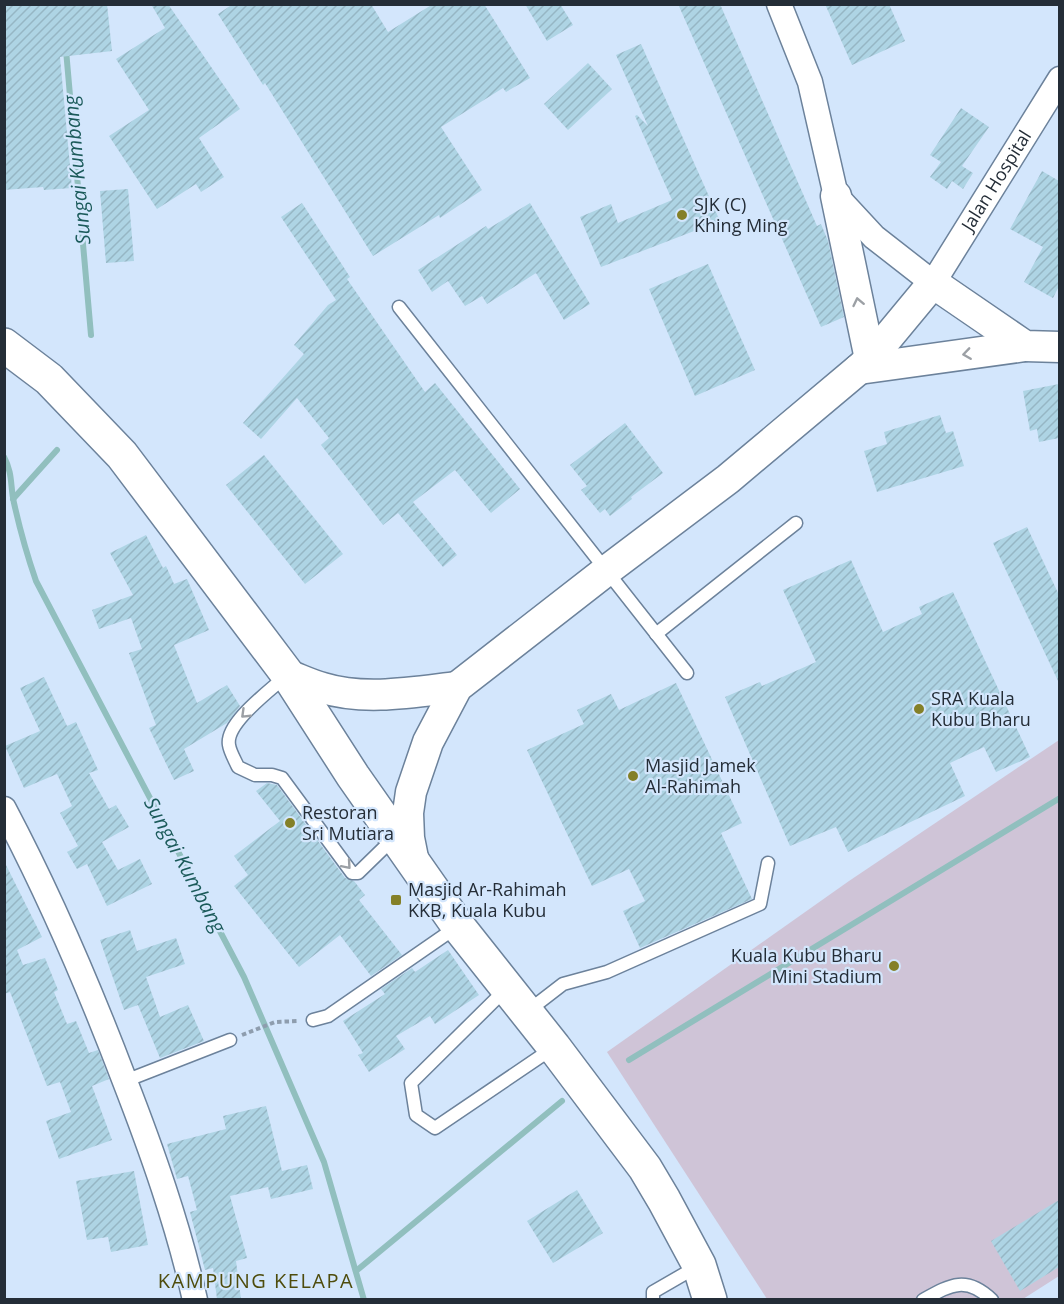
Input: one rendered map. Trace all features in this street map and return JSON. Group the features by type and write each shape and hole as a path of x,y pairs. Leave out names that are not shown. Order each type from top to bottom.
{"main road":[{"path":"4,345 50,379 122,455 288,675 353,776 459,926 645,1168 699,1265 710,1299"}],"street":[{"path":"779,4 810,82 836,196 864,364"},
{"name":"Jalan Hospital","path":"933,283 1059,79"},
{"path":"836,196 874,237 933,283 1025,346"},
{"path":"405,850 411,792 428,742 457,687 728,479 864,364 933,283"},
{"path":"864,364 1025,346 1059,346"},
{"path":"288,675 324,689 356,694 401,693 457,687"},
{"path":"4,809 23,844 95,1003 148,1140 184,1249 195,1299"}],"lane":[{"path":"399,307 687,673"},
{"path":"656,634 796,523"},
{"path":"288,675 239,719 230,732 229,745 238,767 255,775 272,775 282,778 352,873 358,873 405,850"},
{"path":"554,1047 435,1128 416,1115 411,1083 518,1000 607,972 760,904 768,863"},
{"path":"313,1020 328,1016 459,926"},
{"path":"124,1081 230,1040"},
{"path":"653,1299 654,1292 699,1265"},
{"path":"923,1299 950,1285 969,1285 992,1299"}],"path":[{"path":"230,1040 275,1022 313,1020"}],"shaded area":[{"name":"Kuala Kubu Bharu Mini Stadium","path":"1059,740 1059,1276 1023,1299 767,1299 607,1052 849,881"}],"building":[{"path":"4,4 107,4 112,51 60,57 72,188 44,190 43,187 4,190"},
{"path":"151,4 168,4 240,109 199,138 224,177 201,192 196,184 157,209 109,136 149,110 116,59 165,28"},
{"path":"233,4 371,4 388,32 433,4 484,4 530,78 506,92 503,88 441,127 482,190 440,218 439,215 373,256 265,83 263,85 218,14"},
{"path":"525,4 560,4 573,25 547,41"},
{"path":"678,4 720,4 817,226 821,224 828,241 844,317 821,327"},
{"path":"825,4 889,4 905,41 852,65"},
{"path":"641,44 720,221 601,267 580,217 611,204 618,223 672,200 635,116 637,115 648,126 616,55"},
{"path":"588,63 612,89 568,130 544,104"},
{"path":"961,108 989,127 962,166 973,173 963,189 952,181 947,189 930,177 941,162 930,155"},
{"path":"1042,171 1059,181 1059,286 1053,298 1024,282 1043,247 1010,229"},
{"path":"128,189 134,261 106,263 100,191"},
{"path":"302,203 350,277 347,279 425,392 435,383 520,489 491,513 455,470 413,502 457,555 443,567 398,513 383,525 321,445 329,438 297,398 261,439 243,423 304,354 294,345 328,305 336,300 281,217"},
{"path":"530,203 590,304 564,320 536,273 487,304 482,296 465,306 448,281 432,292 418,270 486,226 488,229"},
{"path":"708,264 755,370 695,396 649,289"},
{"path":"1059,384 1059,438 1039,442 1037,429 1030,431 1023,391"},
{"path":"940,415 946,433 953,431 964,466 877,492 864,451 887,444 884,432"},
{"path":"625,423 663,473 610,516 605,509 600,513 581,490 587,486 570,465"},
{"path":"264,455 343,554 305,584 226,485"},
{"path":"1027,527 1059,595 1059,683 993,543"},
{"path":"146,535 163,568 166,566 174,584 187,579 209,630 174,645 197,703 227,685 240,706 227,723 184,749 194,771 174,780 149,728 156,725 129,653 142,649 131,618 99,629 92,610 133,595 110,553"},
{"path":"851,560 883,632 922,614 919,607 953,592 1030,757 996,772 984,747 950,763 965,796 848,852 836,827 790,846 725,697 760,682 762,686 816,662 783,590"},
{"path":"44,677 67,726 76,722 98,770 89,773 109,809 116,805 129,827 102,842 118,870 140,859 152,884 107,906 87,864 77,869 67,852 78,846 60,813 72,806 57,774 24,788 5,746 40,731 20,688"},
{"name":"Masjid Jamek Al-Rahimah","path":"676,683 742,823 721,833 752,899 640,948 623,911 645,901 629,869 592,886 527,750 584,724 577,710 611,694 619,710"},
{"path":"267,783 277,785 345,878 354,881 365,895 359,900 402,955 371,976 340,935 299,967 234,886 248,875 234,856 280,821 256,791"},
{"path":"4,861 42,937 17,950 23,965 45,958 58,990 54,992 67,1024 76,1021 89,1053 98,1050 109,1079 92,1086 112,1140 59,1159 46,1121 71,1112 60,1082 47,1086 10,992 4,994"},
{"path":"130,930 137,951 176,938 185,964 146,977 160,1017 188,1005 204,1041 160,1058 138,1005 124,1010 100,940"},
{"path":"448,950 479,995 435,1024 430,1016 396,1036 405,1049 369,1072 358,1055 363,1053 343,1021 385,994 381,989 412,968 415,972"},
{"path":"266,1106 282,1171 307,1165 313,1189 271,1199 268,1187 230,1196 247,1258 236,1261 241,1299 217,1299 213,1268 205,1270 190,1212 197,1210 188,1176 177,1179 167,1144 226,1129 223,1116"},
{"path":"134,1171 148,1245 111,1252 108,1237 87,1240 76,1181"},
{"path":"577,1190 603,1233 553,1263 527,1221"},
{"path":"1059,1200 1059,1267 1020,1291 991,1241"}],"waterway":[{"name":"Sungai Kumbang","path":"66,50 91,335"},
{"name":"Sungai Kumbang","path":"13,499 57,450"},
{"name":"Sungai Kumbang","path":"4,457 10,474 19,523 36,581 244,977 324,1162 364,1300"},
{"path":"629,1060 1060,798"},
{"path":"356,1271 562,1101"}],"place":[{"name":"SJK (C) Khing Ming","path":"682,215"},
{"name":"SRA Kuala Kubu Bharu","path":"919,709"},
{"name":"Masjid Jamek Al-Rahimah","path":"633,776"},
{"name":"Restoran Sri Mutiara","path":"290,823"},
{"name":"Masjid Ar-Rahimah KKB, Kuala Kubu","path":"396,900"},
{"name":"Kuala Kubu Bharu Mini Stadium","path":"894,966"}],"district":[{"name":"KAMPUNG KELAPA","path":"256,1281"}]}
